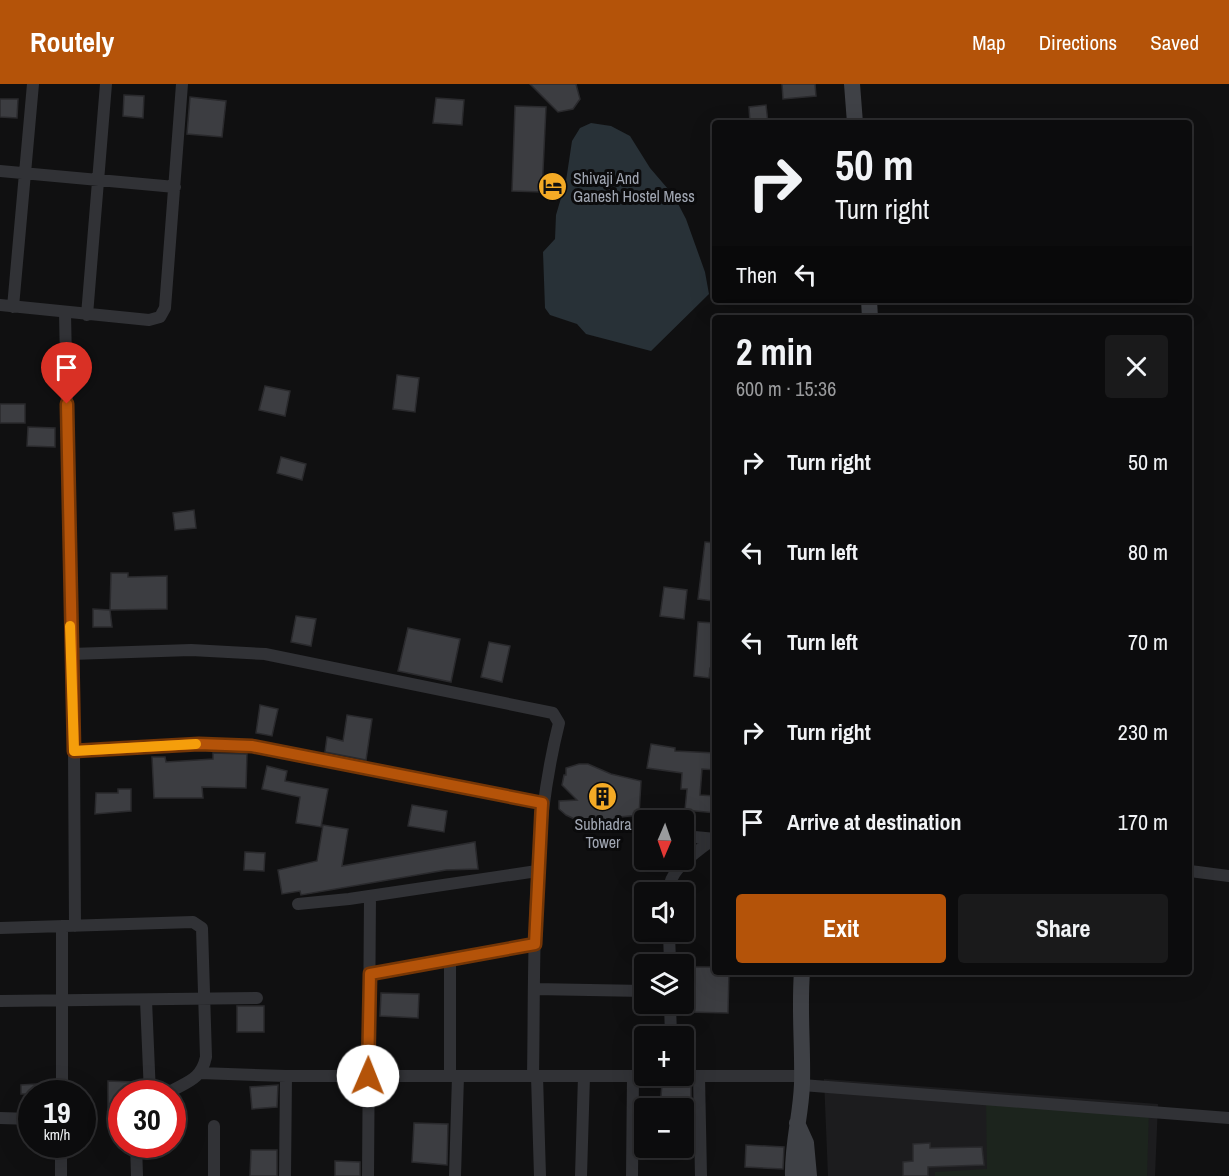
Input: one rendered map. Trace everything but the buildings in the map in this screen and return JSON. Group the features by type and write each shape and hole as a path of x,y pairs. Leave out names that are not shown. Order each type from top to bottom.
{"street":[{"path":"33,84 26,174 6,306 149,320 160,317 165,308 182,84"},
{"path":"87,315 106,84"},
{"path":"852,84 855,120"},
{"path":"0,171 175,187"},
{"path":"62,1080 62,1000 68,926 74,751 65,313"},
{"path":"71,654 191,650 265,654 553,713 559,723 542,803 537,871 534,989 540,1176"},
{"path":"74,751 199,744 252,746 542,803"},
{"path":"694,837 712,839"},
{"path":"670,882 675,872 712,841"},
{"path":"298,904 370,896 537,871"},
{"path":"1192,871 1229,876"},
{"path":"368,1176 370,896"},
{"path":"0,928 193,922 200,924 202,928 206,1057 200,1073 186,1085"},
{"path":"370,974 535,944"},
{"path":"450,959 455,1176"},
{"path":"793,1176 792,1157 802,1081 800,1003 802,975"},
{"path":"534,989 634,991"},
{"path":"0,1001 257,998"},
{"path":"147,1000 150,1080"},
{"path":"200,1073 286,1076 633,1076 632,1176"},
{"path":"285,1176 286,1076"},
{"path":"581,1176 584,1076"},
{"path":"694,1076 802,1081 1229,1118"},
{"path":"699,1076 701,1176"},
{"path":"0,1118 18,1119"},
{"path":"797,1123 806,1143 809,1176"},
{"path":"214,1126 214,1176"},
{"path":"61,1158 61,1176"},
{"path":"136,1158 137,1176"}],"shaded area":[{"path":"591,123 611,126 630,136 650,168 674,196 686,219 705,272 709,294 651,351 586,334 577,324 550,315 545,308 543,252 555,239 556,215 566,181 572,141 580,128"},
{"path":"824,1079 1158,1104 1155,1176 828,1176"},
{"path":"986,1098 1149,1110 1147,1176 935,1176 935,1172 987,1169"}],"slow traffic":[{"path":"70,626 74,751 196,744"}],"place":[{"name":"Shivaji And Ganesh Hostel Mess","path":"552,187"},
{"name":"Subhadra Tower","path":"603,796"}],"route":[{"path":"67,404 74,751 199,744 252,746 542,803 535,944 370,974 368,1076"}]}
